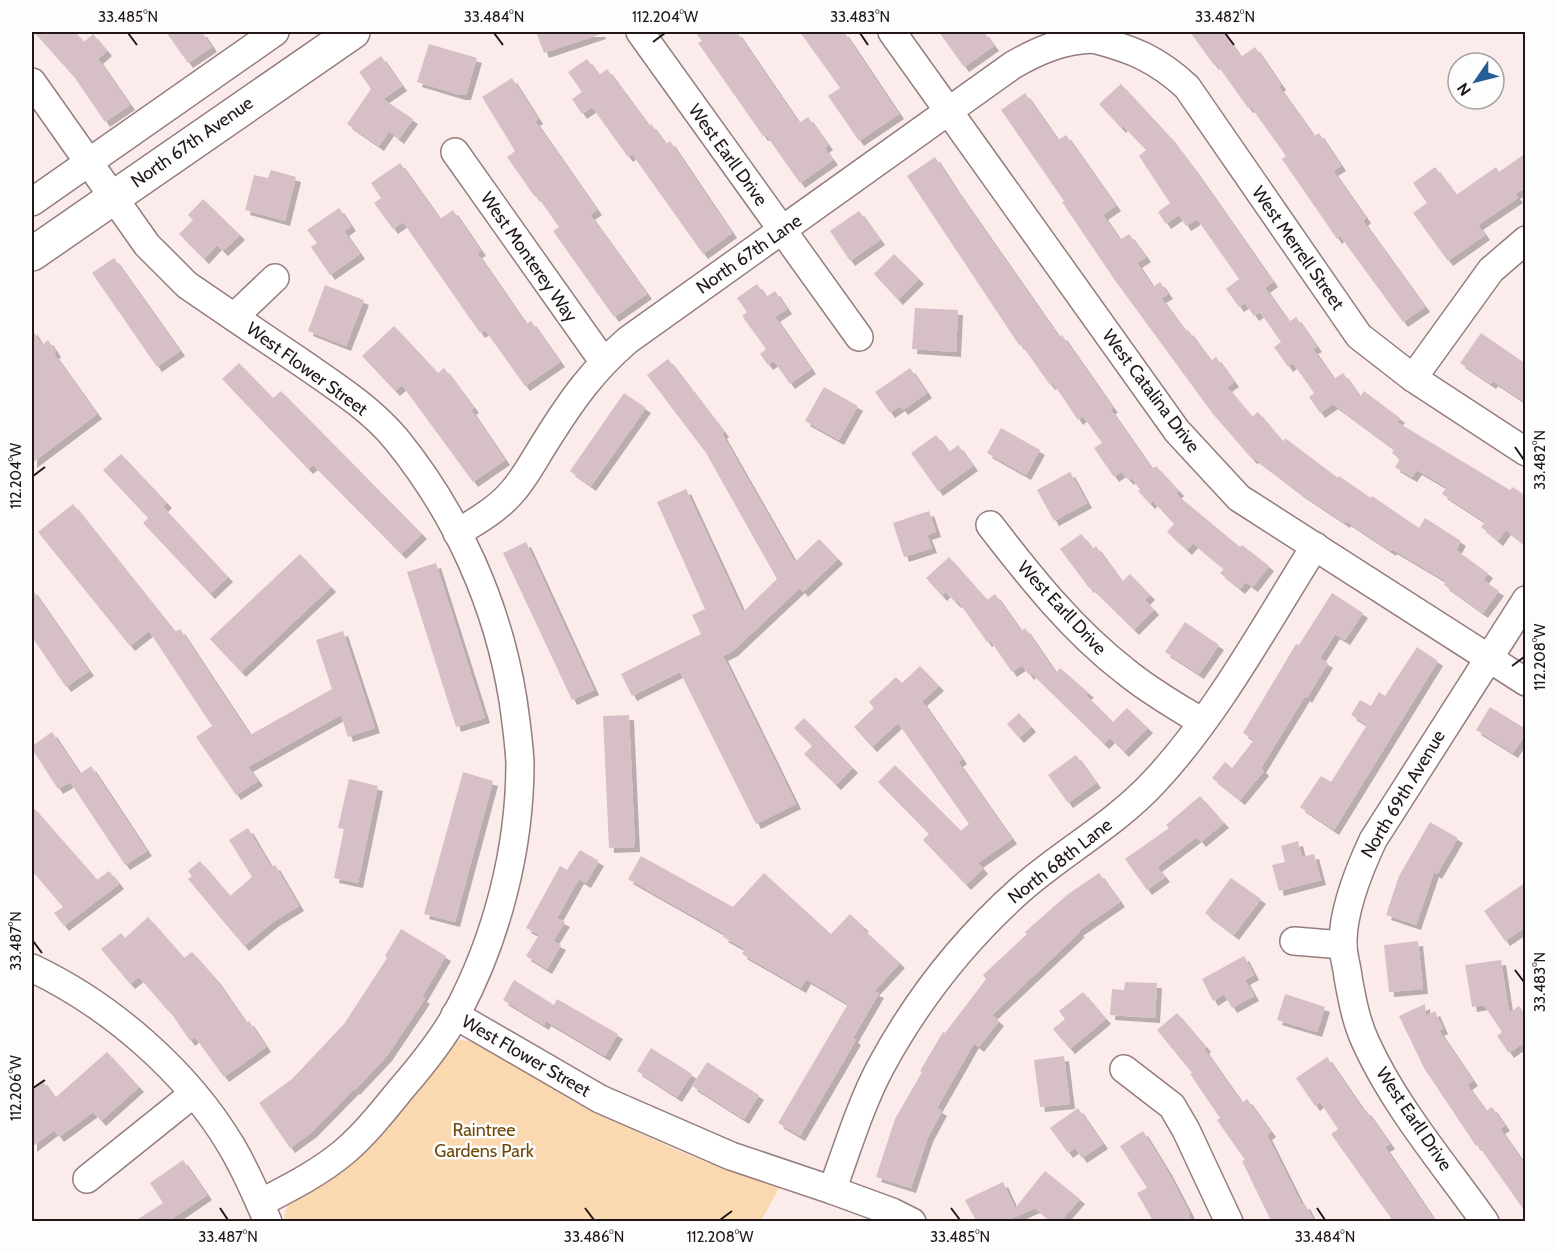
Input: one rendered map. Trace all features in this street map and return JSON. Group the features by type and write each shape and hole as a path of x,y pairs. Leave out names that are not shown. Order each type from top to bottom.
{"main road":[{"name":"North 67th Avenue","path":"32,254 353,32"}],"street":[{"name":"West Earll Drive","path":"640,32 859,336"},
{"name":"West Catalina Drive","path":"892,32 1177,431 1239,498 1526,682"},
{"path":"32,202 262,35"},
{"name":"North 67th Lane","path":"457,533 500,505 512,492 527,473 566,408 603,361 628,340 1013,65 1037,51 1073,39 1094,35"},
{"name":"West Merrell Street","path":"1094,35 1153,60 1187,87 1359,336 1413,378 1526,452"},
{"name":"West Flower Street","path":"32,81 112,198 168,268 187,285 364,407 395,438 425,479 457,533 481,582 507,665 520,761 519,793 512,854 496,916 478,969 455,1016 600,1099 731,1156 832,1190 912,1221"},
{"name":"West Monterey Way","path":"455,152 603,361"},
{"path":"1413,378 1491,270 1526,240"},
{"path":"234,317 275,278"},
{"name":"West Earll Drive","path":"990,525 1041,589 1077,629 1124,671 1152,692 1203,722"},
{"name":"North 68th Lane","path":"832,1190 855,1127 880,1069 918,1006 960,950 1021,889 1120,815 1172,763 1203,722 1314,546"},
{"name":"North 69th Avenue","path":"1354,1009 1343,945 1349,904 1360,866 1373,840 1526,600"},
{"path":"1294,941 1343,945"},
{"path":"32,968 83,996 125,1027 160,1058 193,1094 231,1145 264,1212 324,1167 366,1130 422,1065 455,1016"},
{"name":"West Earll Drive","path":"1354,1009 1365,1041 1400,1104 1485,1221"},
{"path":"1124,1069 1172,1106 1186,1130 1229,1221"},
{"path":"87,1179 193,1094"}],"green space":[{"name":"Raintree Gardens Park","path":"459,1040 471,1041 480,1045 552,1087 663,1144 740,1174 780,1186 761,1221 286,1222 284,1216 288,1205 379,1136 413,1098 453,1044"}],"building":[{"path":"34,32 75,32 84,42 93,34 107,51 98,59 130,105 105,122 75,78"},
{"path":"166,32 202,32 212,47 188,63"},
{"path":"536,32 600,32 601,34 544,53"},
{"path":"695,32 737,32 799,123 808,117 828,145 824,148 833,160 800,183 766,135 763,136 698,43 702,41"},
{"path":"800,32 844,32 899,114 859,141 828,96 840,88"},
{"path":"939,32 984,32 994,46 964,67"},
{"path":"1190,32 1223,32 1241,57 1255,47 1281,85 1279,87 1314,136 1319,133 1341,166 1333,171 1366,218 1363,221 1425,307 1403,322 1340,236 1337,239 1282,159 1286,156 1251,107 1248,108 1216,63 1214,65"},
{"path":"429,44 477,58 466,95 417,82"},
{"path":"381,56 402,86 383,99 413,119 399,139 389,131 379,146 347,124 371,89 359,72"},
{"path":"587,59 599,75 607,69 649,126 651,124 666,144 670,141 732,233 703,254 632,154 628,157 592,107 582,114 572,99 582,92 568,72"},
{"path":"512,78 538,119 535,121 597,210 590,215 647,294 614,317 553,231 559,227 507,157 515,151 482,97"},
{"path":"1121,84 1169,136 1194,169 1273,282 1265,288 1289,322 1296,317 1317,347 1313,349 1334,379 1343,373 1360,397 1364,391 1400,418 1397,422 1510,490 1513,487 1526,496 1526,546 1506,530 1498,541 1481,527 1485,522 1442,494 1446,487 1417,470 1412,477 1395,467 1400,459 1392,453 1394,449 1333,404 1320,413 1309,397 1314,393 1293,363 1288,367 1274,347 1281,342 1260,312 1254,316 1245,303 1239,307 1226,289 1239,279 1197,219 1186,226 1179,215 1166,224 1158,212 1170,203 1139,156 1146,150 1099,104"},
{"path":"1025,93 1058,140 1066,135 1116,206 1103,215 1120,240 1129,234 1146,257 1137,263 1153,287 1160,282 1168,294 1161,298 1211,361 1216,357 1234,382 1227,387 1252,417 1258,412 1283,442 1285,438 1338,478 1339,476 1371,498 1372,496 1419,528 1425,518 1461,541 1456,550 1488,573 1483,580 1499,591 1483,613 1444,585 1446,581 1392,549 1391,551 1346,521 1345,523 1254,458 1252,459 1213,414 1114,279 1001,110"},
{"path":"1526,153 1526,187 1515,194 1518,198 1478,225 1485,235 1448,261 1413,213 1427,203 1413,183 1435,167 1456,195 1496,167 1499,172"},
{"path":"935,157 1059,337 1062,335 1113,408 1110,409 1152,469 1156,466 1179,491 1176,494 1240,547 1242,545 1269,566 1253,587 1246,582 1240,589 1220,573 1224,569 1193,543 1187,550 1167,532 1174,524 1153,501 1150,504 1138,491 1140,490 1132,478 1129,480 1121,472 1114,477 1094,448 1102,443 1083,416 1078,420 1053,383 1050,385 1021,344 1019,345 907,176"},
{"path":"400,163 440,219 453,210 481,251 477,253 526,324 531,321 560,362 525,386 485,330 480,333 403,222 393,229 374,203 381,198 371,183"},
{"path":"271,170 296,177 285,221 245,210 254,175 268,178"},
{"path":"203,199 240,235 223,251 217,245 204,259 179,234 193,220 188,215"},
{"path":"339,208 351,226 344,231 360,254 330,275 311,247 317,243 307,230"},
{"path":"859,211 880,240 850,261 830,231"},
{"path":"894,254 919,279 898,300 874,274"},
{"path":"114,258 180,351 157,367 92,273"},
{"path":"757,284 766,297 775,291 787,309 775,317 811,369 790,384 774,361 768,365 760,354 766,349 742,316 747,312 737,298"},
{"path":"325,285 364,300 346,346 308,331"},
{"path":"915,308 958,310 956,352 912,349"},
{"path":"394,326 438,373 444,368 474,408 471,410 505,460 473,482 402,385 395,391 362,356"},
{"path":"32,329 42,345 48,340 56,352 54,354 97,414 32,463"},
{"path":"1481,333 1526,364 1526,403 1493,381 1491,384 1460,363"},
{"path":"668,359 724,432 722,434 795,562 819,539 838,559 803,592 800,588 733,651 723,656 796,804 756,824 680,672 632,696 621,674 701,634 692,615 705,609 657,502 686,489 743,612 777,579 706,453 647,375"},
{"path":"239,363 273,398 281,391 422,534 401,554 313,465 308,469 222,379"},
{"path":"910,368 927,393 903,410 900,406 890,413 875,392"},
{"path":"824,387 858,406 839,440 805,421"},
{"path":"624,393 646,408 591,486 570,471"},
{"path":"1001,428 1040,450 1026,475 987,453"},
{"path":"936,435 949,452 958,445 973,466 938,491 911,453"},
{"path":"121,454 167,503 163,507 228,577 210,594 143,523 148,518 103,470"},
{"path":"1070,472 1087,503 1054,521 1037,490"},
{"path":"73,504 175,632 180,629 250,735 332,689 316,640 343,631 375,728 348,737 341,715 248,767 258,781 236,795 196,737 212,726 149,631 130,646 38,532"},
{"path":"929,511 936,532 927,535 932,548 904,557 893,523"},
{"path":"1081,534 1093,549 1096,546 1122,582 1130,574 1150,595 1145,600 1154,610 1134,630 1089,588 1060,549"},
{"path":"526,542 594,690 572,700 503,553"},
{"path":"300,554 331,587 241,672 210,639"},
{"path":"949,557 987,600 995,594 1021,631 1025,628 1056,673 1060,668 1089,693 1086,695 1113,722 1127,708 1148,728 1124,752 1110,738 1104,744 1031,673 1029,675 1022,665 1012,672 990,640 987,642 958,601 956,603 946,592 942,596 926,578"},
{"path":"436,563 485,718 456,727 407,572"},
{"path":"32,589 89,671 66,687 32,637"},
{"path":"1332,593 1363,613 1345,640 1335,634 1320,658 1328,663 1261,768 1264,771 1240,800 1212,778 1225,762 1232,768 1254,740 1243,733 1296,644 1299,645"},
{"path":"1185,622 1219,645 1199,674 1165,652"},
{"path":"1417,647 1438,661 1334,830 1300,807 1321,776 1331,782 1367,725 1351,715 1360,700 1371,706 1379,692 1385,696"},
{"path":"920,666 939,686 922,701 962,759 958,762 1012,839 978,863 983,869 966,885 923,840 929,834 878,782 895,765 961,831 969,824 898,723 872,747 854,727 874,708 869,702 896,677 902,683"},
{"path":"1490,707 1526,729 1526,733 1513,753 1476,730"},
{"path":"1019,713 1031,727 1019,738 1007,724"},
{"path":"629,715 635,847 609,848 603,716"},
{"path":"804,718 853,768 836,785 804,754 812,746 794,728"},
{"path":"52,732 80,774 91,766 147,851 125,865 70,782 58,789 32,749 32,746"},
{"path":"1076,755 1096,783 1068,803 1048,775"},
{"path":"463,772 493,781 455,922 424,914"},
{"path":"349,779 378,786 358,883 334,878 344,829 338,828"},
{"path":"1200,796 1224,823 1201,842 1197,837 1157,867 1165,877 1147,890 1125,859 1169,828 1166,825"},
{"path":"32,806 97,880 109,871 119,884 64,926 54,913 63,907 32,871"},
{"path":"1430,822 1458,838 1437,874 1434,872 1416,925 1386,915 1399,876"},
{"path":"248,828 271,867 275,865 299,906 273,922 244,946 188,879 192,876 188,871 200,861 230,896 252,877 229,840"},
{"path":"1298,841 1302,857 1314,854 1321,880 1279,891 1272,865 1285,862 1281,846"},
{"path":"580,850 599,861 586,883 579,879 557,918 565,922 553,941 561,945 547,969 526,956 539,935 526,928 560,866 567,870"},
{"path":"641,856 733,907 764,873 831,934 850,914 900,963 874,991 879,993 853,1038 856,1040 800,1136 778,1123 848,1004 806,979 801,988 742,954 745,949 723,937 725,934 628,879"},
{"path":"1099,873 1120,902 1078,931 1080,932 992,1015 999,1021 979,1047 974,1043 937,1108 942,1111 928,1137 911,1188 876,1177 895,1119 922,1072 920,1071 943,1032 945,1033 986,979 983,975 1027,934 1025,932 1067,895"},
{"path":"1231,878 1261,899 1234,935 1205,913"},
{"path":"1526,882 1526,927 1505,941 1484,911"},
{"path":"148,917 184,958 192,952 215,978 246,1023 249,1021 266,1047 224,1077 195,1037 190,1041 169,1010 139,977 130,984 101,949 121,933 125,938"},
{"path":"401,929 446,956 422,997 425,999 387,1056 312,1132 290,1148 259,1103 292,1079 344,1024 387,958 385,956"},
{"path":"1418,941 1423,989 1389,992 1384,945"},
{"path":"1244,956 1254,975 1245,980 1254,996 1232,1008 1224,994 1213,1001 1202,979"},
{"path":"1501,960 1509,1013 1519,1006 1526,1015 1526,1041 1509,1053 1497,1036 1502,1032 1484,1005 1472,1007 1465,965"},
{"path":"514,980 554,1005 557,999 618,1034 605,1056 546,1021 544,1025 503,1000"},
{"path":"1125,982 1157,983 1155,1018 1110,1015 1112,989 1124,990"},
{"path":"1083,992 1106,1019 1070,1049 1053,1029 1065,1019 1059,1011"},
{"path":"1285,994 1325,1007 1317,1032 1277,1020"},
{"path":"1425,1004 1426,1016 1435,1011 1443,1029 1439,1031 1473,1081 1467,1085 1486,1111 1492,1107 1505,1126 1500,1129 1526,1166 1526,1213 1478,1145 1476,1146 1424,1068 1399,1016"},
{"path":"1177,1013 1206,1047 1204,1049 1242,1103 1247,1099 1271,1132 1267,1135 1302,1205 1305,1204 1314,1221 1271,1221 1242,1161 1245,1160 1217,1120 1220,1118 1190,1074 1192,1073 1157,1030"},
{"path":"651,1048 692,1074 677,1097 637,1071"},
{"path":"107,1052 139,1087 101,1121 93,1112 59,1137 54,1130 32,1147 32,1088 42,1080 55,1098"},
{"path":"1064,1056 1070,1104 1040,1107 1034,1060"},
{"path":"1327,1057 1390,1144 1385,1147 1435,1221 1393,1221 1331,1134 1338,1129 1320,1102 1315,1106 1296,1078"},
{"path":"707,1062 759,1095 744,1119 692,1086"},
{"path":"1078,1108 1103,1144 1082,1158 1075,1148 1068,1153 1050,1128"},
{"path":"1143,1131 1167,1170 1192,1221 1153,1221 1137,1193 1147,1188 1120,1146"},
{"path":"183,1160 207,1195 169,1221 135,1221 163,1203 150,1183"},
{"path":"1045,1171 1080,1199 1061,1221 1051,1221 1035,1208 1006,1221 976,1221 965,1200 1003,1182 1015,1208"}]}
